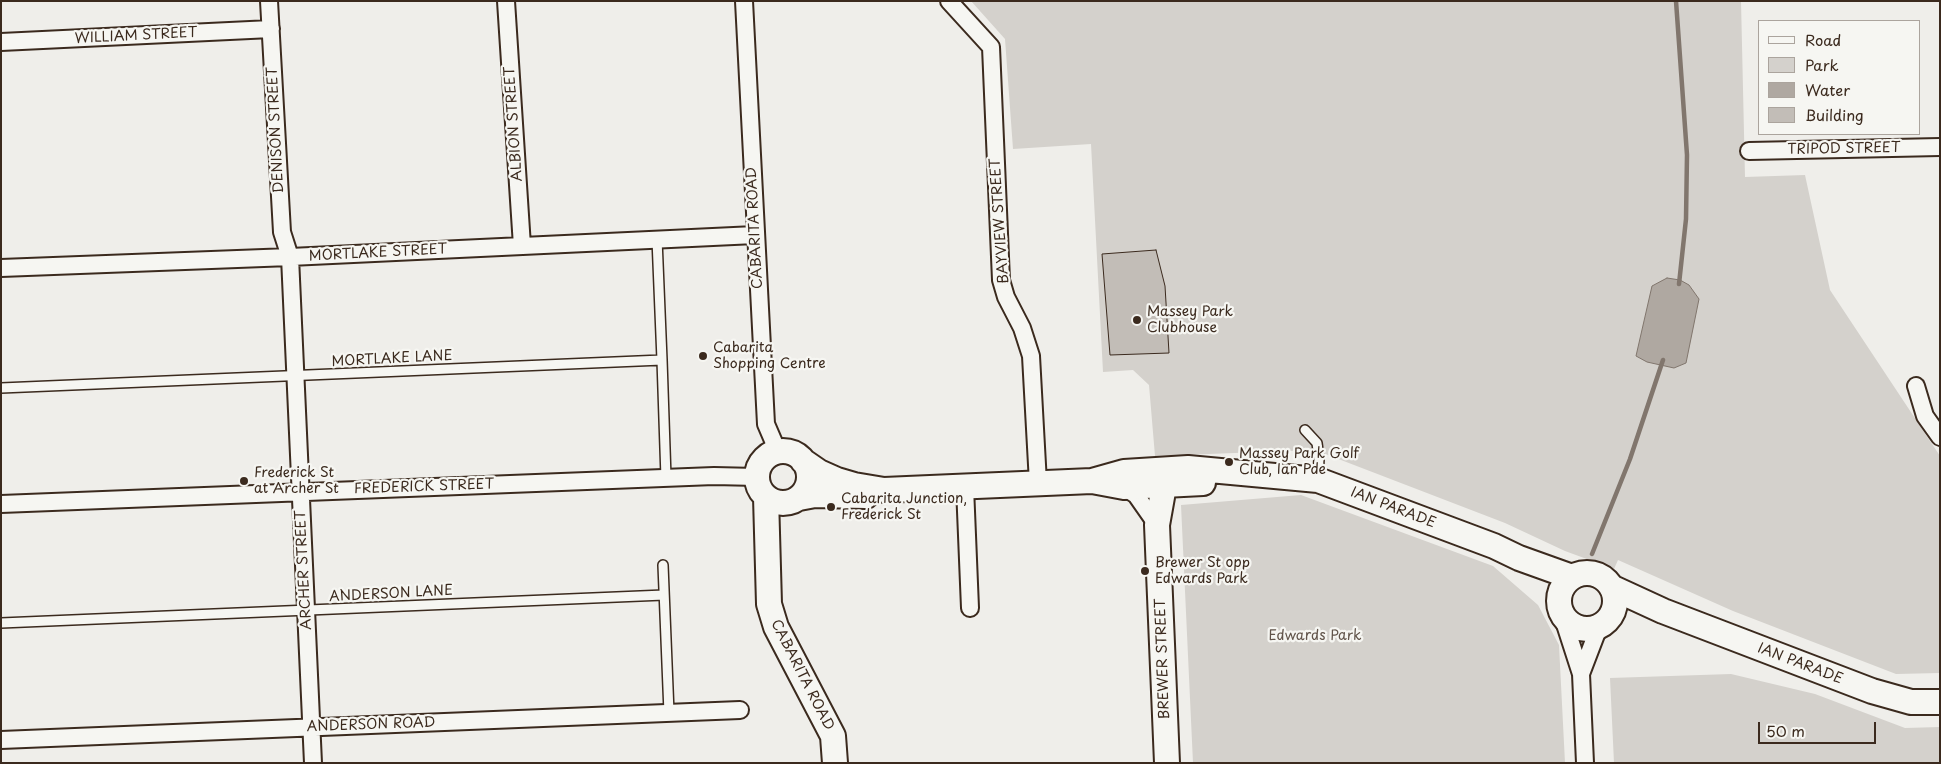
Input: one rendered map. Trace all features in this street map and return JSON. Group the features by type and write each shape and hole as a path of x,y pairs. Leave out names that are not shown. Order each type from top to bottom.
{"main road":[{"path":"803,461 808,468 809,476 805,492 793,502 780,503 762,487 760,466 763,461 778,452 792,453 819,472 837,480 884,490 1038,483"},
{"name":"IAN PARADE","path":"1038,483 1092,481 1124,472 1147,482 1262,476 1287,476 1318,480 1494,546 1519,558 1572,576"},
{"name":"BREWER STREET","path":"1147,482 1164,492 1158,525 1167,763"},
{"name":"CABARITA ROAD","path":"762,487 769,604 776,627 833,736 835,763"},
{"path":"799,498 815,495 864,496 884,490"},
{"name":"IAN PARADE","path":"1519,558 1560,608"},
{"path":"1590,572 1608,580 1616,597 1616,606 1606,621 1590,629 1581,629 1566,620 1560,608 1562,589 1572,576 1590,572"},
{"name":"IAN PARADE","path":"1613,588 1663,611 1872,691 1911,702 1940,702"},
{"name":"IAN PARADE","path":"1606,621 1663,611"}],"street":[{"name":"DENISON STREET","path":"270,1 282,232 290,257"},
{"name":"ALBION STREET","path":"506,1 522,246"},
{"name":"CABARITA ROAD","path":"744,1 766,424 778,452"},
{"name":"BAYVIEW STREET","path":"948,1 991,47 1002,280 1006,297 1022,328 1031,356 1038,483"},
{"name":"WILLIAM STREET","path":"1,42 271,30"},
{"name":"TRIPOD STREET","path":"1748,151 1940,147"},
{"name":"MORTLAKE STREET","path":"1,268 290,257 755,235"},
{"name":"ARCHER STREET","path":"290,257 312,763"},
{"path":"1916,386 1925,416 1940,437"},
{"name":"FREDERICK STREET","path":"1,504 732,476 762,487"},
{"path":"965,487 970,608"},
{"path":"1560,608 1581,674 1585,763"},
{"path":"1581,674 1606,621"},
{"name":"ANDERSON ROAD","path":"1,740 740,710"}],"lane":[{"path":"656,239 666,478"},
{"name":"MORTLAKE LANE","path":"1,388 662,360"},
{"path":"1306,430 1316,443 1319,458 1318,480"},
{"path":"663,565 669,713"},
{"name":"ANDERSON LANE","path":"1,623 306,612 664,595"}],"green space":[{"path":"971,1 1741,1 1745,177 1805,175 1830,290 1940,456 1940,673 1896,674 1733,611 1618,560 1614,569 1565,551 1505,523 1315,450 1155,456 1149,385 1133,370 1103,372 1091,144 1013,149 1005,39"},
{"name":"Edwards Park","path":"1301,495 1493,566 1538,605 1559,645 1565,763 1193,763 1181,505"},
{"path":"1731,674 1815,694 1905,728 1940,727 1940,763 1614,763 1610,678"}],"water":[{"path":"1667,278 1680,280 1689,285 1699,299 1686,363 1674,368 1647,362 1636,356 1652,286"}],"building":[{"name":"Massey Park Clubhouse","path":"1156,250 1165,286 1169,353 1110,355 1102,254"}],"waterway":[{"path":"1676,1 1687,155 1686,219 1679,284"},
{"path":"1592,554 1630,459 1663,360"}],"place":[{"name":"Massey Park Clubhouse","path":"1137,320"},
{"name":"Cabarita Shopping Centre","path":"703,356"},
{"name":"Massey Park Golf Club, Ian Pde","path":"1229,462"},
{"name":"Frederick St at Archer St","path":"244,481"},
{"name":"Cabarita Junction, Frederick St","path":"831,507"},
{"name":"Brewer St opp Edwards Park","path":"1145,571"}]}
